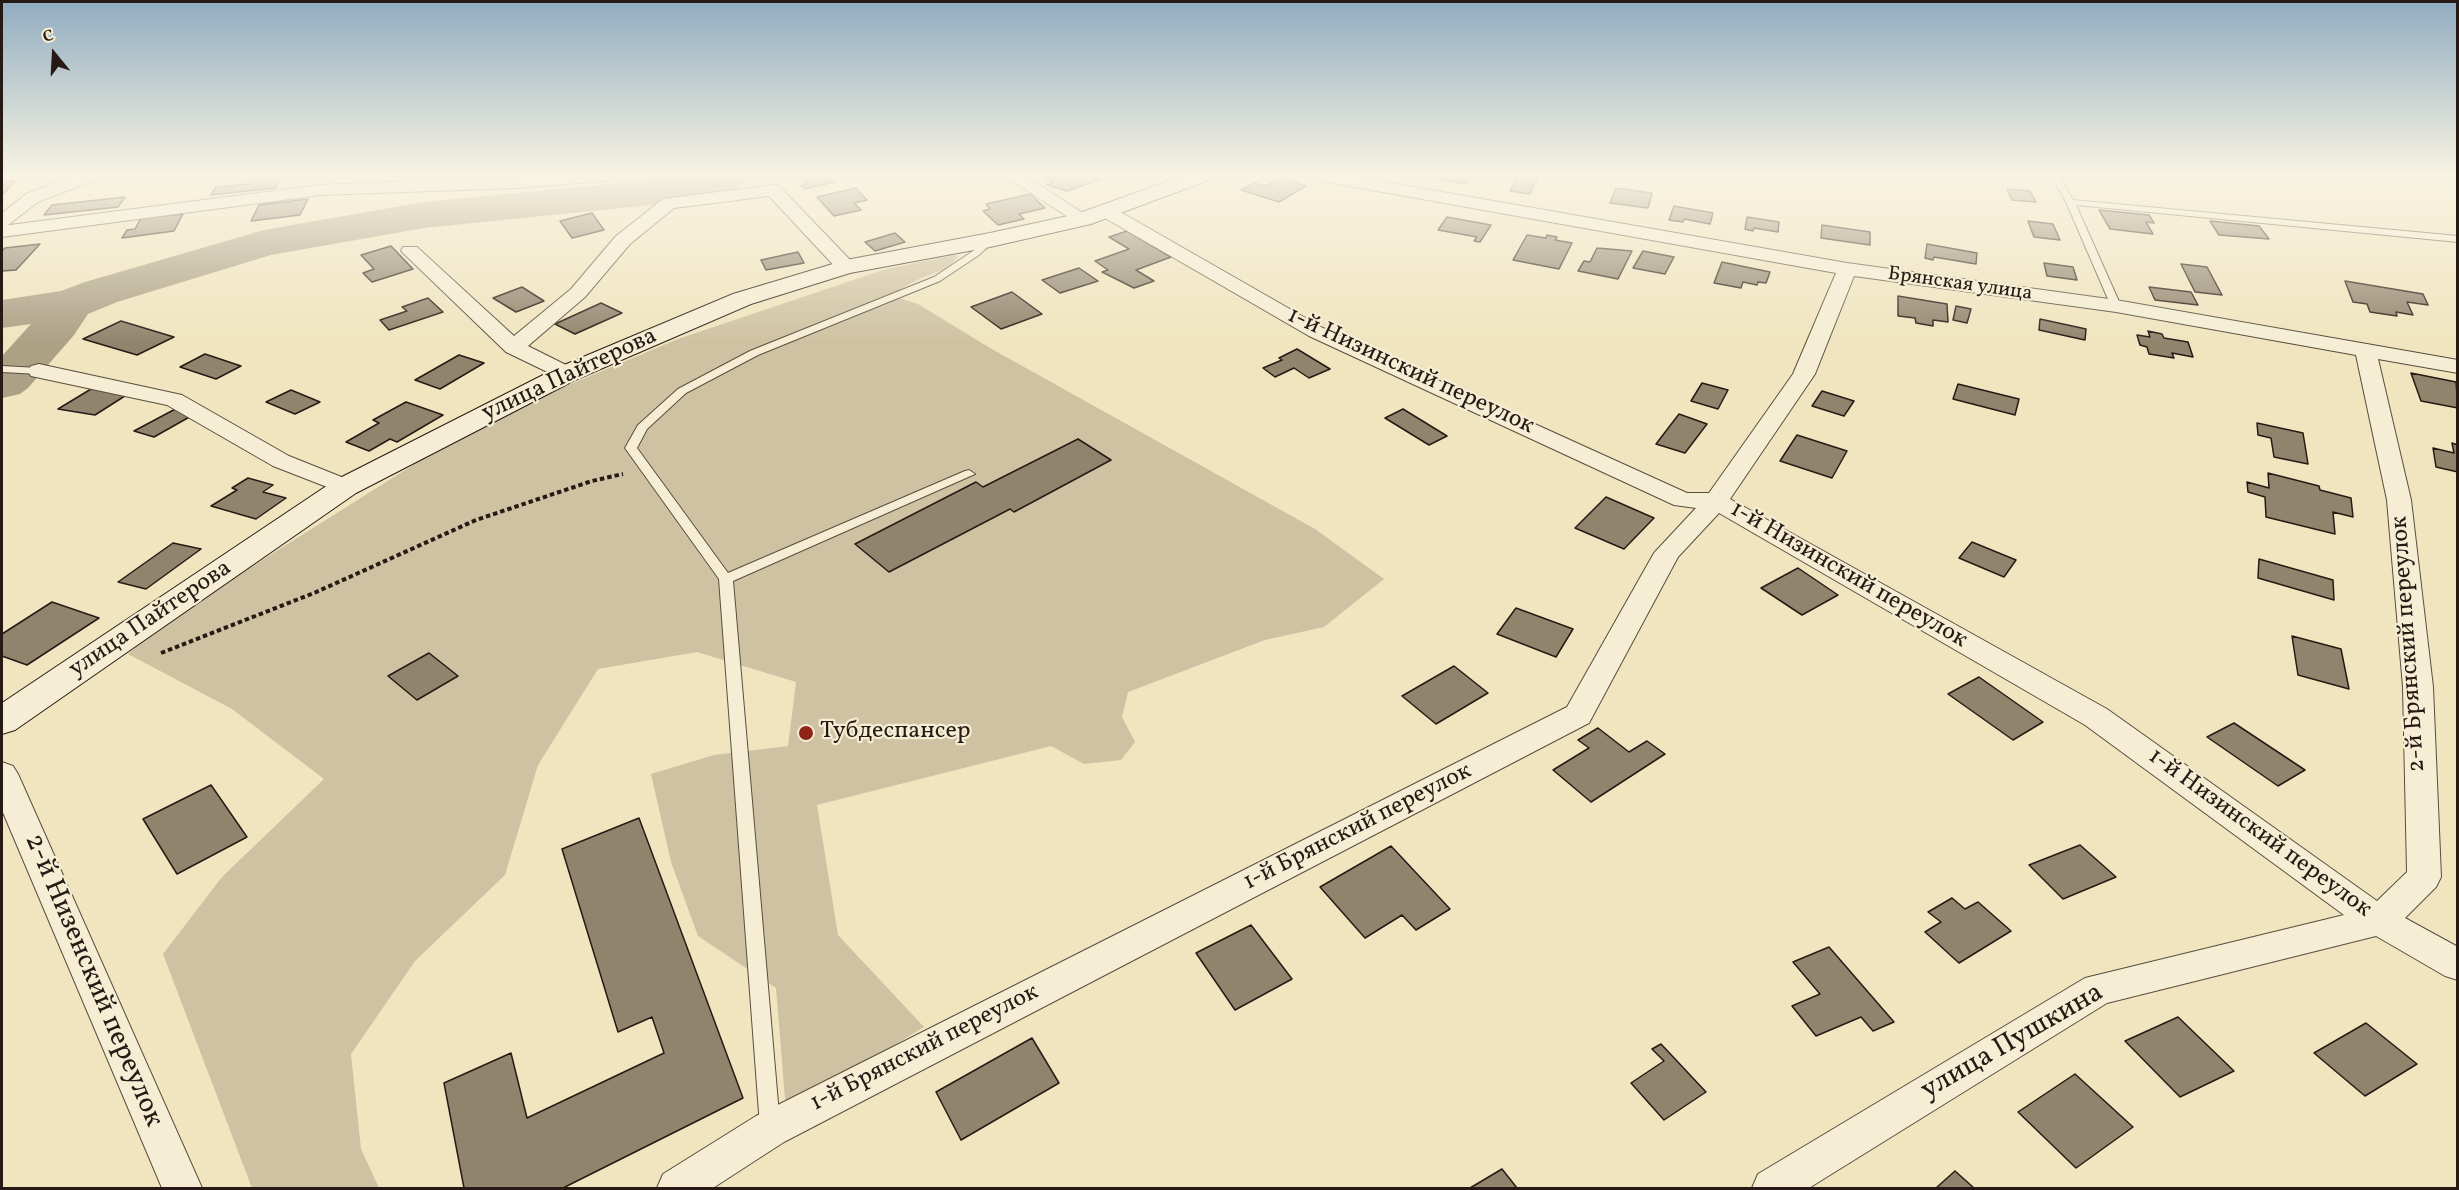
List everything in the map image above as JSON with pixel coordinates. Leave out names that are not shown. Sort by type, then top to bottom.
[{"type":"main road","name":"улица Пайтерова","points":[[2,722],[345,487],[566,374],[742,299],[846,267],[1024,232]]},
{"type":"street","points":[[514,346],[578,293],[623,240],[634,232]]},
{"type":"street","points":[[812,232],[846,267]]},
{"type":"street","name":"1-й Низинский переулок","points":[[1126,232],[1316,332],[1683,500],[1716,501],[2096,717],[2379,921],[2457,965]]},
{"type":"street","name":"Брянская улица","points":[[1635,232],[1847,269],[2116,306],[2366,352],[2457,366]]},
{"type":"street","points":[[410,251],[514,346],[566,374]]},
{"type":"street","name":"1-й Брянский переулок","points":[[677,1188],[770,1129],[1578,715],[1667,553],[1716,501],[1804,374],[1847,269]]},
{"type":"street","name":"2-й Брянский переулок","points":[[2366,352],[2399,500],[2418,687],[2424,877],[2379,921]]},
{"type":"street","points":[[39,371],[174,400],[281,461],[345,487]]},
{"type":"street","name":"2-й Низенский переулок","points":[[2,774],[182,1188]]},
{"type":"street","name":"улица Пушкина","points":[[1772,1188],[2098,989],[2379,921]]},
{"type":"lane","points":[[2083,232],[2116,306]]},
{"type":"lane","points":[[2379,232],[2457,239]]},
{"type":"lane","points":[[770,1129],[726,579],[644,469],[631,448],[642,427],[682,390],[754,353],[937,279],[976,253],[990,240]]},
{"type":"lane","points":[[3,369],[39,371]]},
{"type":"lane","points":[[726,579],[969,474]]},
{"type":"path","points":[[159,654],[314,593],[476,520],[592,481],[644,469]]},
{"type":"shaded area","name":"Тубдеспансер","points":[[954,255],[959,256],[947,268],[917,280],[890,295],[918,304],[990,348],[1315,529],[1384,579],[1324,627],[1265,640],[1128,692],[1122,717],[1135,742],[1121,760],[1084,764],[1051,746],[817,805],[838,935],[924,1027],[786,1111],[776,988],[698,936],[671,862],[651,774],[714,755],[788,746],[796,682],[697,652],[598,669],[538,765],[505,875],[415,961],[351,1054],[361,1149],[379,1188],[252,1188],[163,954],[222,877],[324,779],[232,709],[128,654],[181,611],[456,438],[564,387],[678,339],[886,269]]},
{"type":"building","points":[[126,232],[170,232],[122,238]]},
{"type":"building","points":[[567,232],[598,232],[572,238]]},
{"type":"building","points":[[1128,232],[1171,257],[1136,270],[1154,281],[1134,288],[1102,272],[1108,270],[1095,261],[1129,249],[1109,237]]},
{"type":"building","points":[[1447,232],[1487,232],[1480,242],[1474,241],[1477,237]]},
{"type":"building","points":[[1821,232],[1867,232],[1870,232],[1870,245],[1821,238]]},
{"type":"building","points":[[2032,232],[2056,232],[2060,240],[2034,237]]},
{"type":"building","points":[[2132,232],[2152,232],[2153,234]]},
{"type":"building","points":[[2217,232],[2263,232],[2269,239],[2219,235]]},
{"type":"building","points":[[895,233],[905,242],[875,251],[865,242]]},
{"type":"building","points":[[1527,235],[1546,238],[1547,235],[1557,237],[1555,240],[1572,243],[1559,269],[1513,260]]},
{"type":"building","points":[[40,244],[16,270],[2,271],[2,251],[5,248]]},
{"type":"building","points":[[1927,244],[1977,253],[1976,264],[1934,257],[1933,260],[1925,258]]},
{"type":"building","points":[[391,246],[413,269],[372,282],[363,273],[374,269],[361,255]]},
{"type":"building","points":[[1597,248],[1632,251],[1618,279],[1578,271],[1584,261],[1590,262]]},
{"type":"building","points":[[1643,251],[1674,257],[1665,274],[1633,268]]},
{"type":"building","points":[[798,252],[804,263],[766,270],[761,260]]},
{"type":"building","points":[[1722,262],[1770,272],[1766,283],[1758,282],[1757,285],[1743,282],[1741,288],[1714,283]]},
{"type":"building","points":[[2044,263],[2073,267],[2077,280],[2047,276]]},
{"type":"building","points":[[2181,264],[2207,267],[2222,295],[2195,292]]},
{"type":"building","points":[[1079,268],[1098,281],[1060,293],[1042,280]]},
{"type":"building","points":[[2345,281],[2423,294],[2428,305],[2407,302],[2413,315],[2396,312],[2397,316],[2370,312],[2367,304],[2353,302]]},
{"type":"building","points":[[522,287],[544,301],[516,312],[493,298]]},
{"type":"building","points":[[2149,287],[2191,292],[2198,305],[2155,300]]},
{"type":"building","points":[[1012,292],[1042,314],[1001,329],[971,307]]},
{"type":"building","points":[[1898,296],[1947,304],[1948,322],[1933,320],[1933,326],[1916,323],[1915,318],[1898,316]]},
{"type":"building","points":[[428,298],[443,312],[389,330],[380,320],[407,311],[402,307]]},
{"type":"building","points":[[601,303],[622,313],[575,334],[555,324]]},
{"type":"building","points":[[1956,306],[1971,309],[1967,323],[1953,320]]},
{"type":"building","points":[[2040,319],[2086,329],[2085,340],[2039,330]]},
{"type":"building","points":[[121,321],[174,337],[137,355],[83,339]]},
{"type":"building","points":[[2148,331],[2162,334],[2164,338],[2188,342],[2193,357],[2172,353],[2174,358],[2149,354],[2147,347],[2140,345],[2137,335],[2150,337]]},
{"type":"building","points":[[1297,349],[1330,369],[1309,378],[1294,368],[1275,377],[1263,368],[1282,360],[1279,358]]},
{"type":"building","points":[[205,354],[241,366],[216,379],[180,367]]},
{"type":"building","points":[[459,355],[484,363],[440,389],[415,380]]},
{"type":"building","points":[[2411,373],[2456,382],[2458,408],[2421,401]]},
{"type":"building","points":[[1702,383],[1728,390],[1718,409],[1691,401]]},
{"type":"building","points":[[1958,384],[2019,399],[2015,415],[1953,399]]},
{"type":"building","points":[[96,386],[139,387],[95,415],[58,409]]},
{"type":"building","points":[[291,390],[320,402],[295,414],[266,402]]},
{"type":"building","points":[[1822,391],[1854,401],[1844,416],[1812,406]]},
{"type":"building","points":[[406,402],[443,415],[397,442],[390,439],[369,451],[346,442],[379,423],[373,420]]},
{"type":"building","points":[[181,406],[200,411],[154,437],[134,431]]},
{"type":"building","points":[[1403,409],[1447,436],[1429,445],[1385,418]]},
{"type":"building","points":[[1679,414],[1707,424],[1685,453],[1656,444]]},
{"type":"building","points":[[2257,423],[2303,433],[2308,464],[2274,457],[2271,438],[2258,435]]},
{"type":"building","points":[[1797,435],[1847,451],[1832,478],[1780,461]]},
{"type":"building","points":[[1078,439],[1111,460],[1014,512],[1010,509],[889,572],[855,544],[976,482],[983,487]]},
{"type":"building","points":[[2452,443],[2458,445],[2458,472],[2436,467],[2433,448],[2454,453]]},
{"type":"building","points":[[2268,473],[2319,486],[2320,490],[2351,498],[2353,517],[2333,512],[2335,534],[2266,517],[2265,497],[2248,492],[2247,482],[2269,488]]},
{"type":"building","points":[[248,478],[273,485],[263,492],[286,498],[256,519],[211,506],[237,490],[232,488]]},
{"type":"building","points":[[1606,497],[1654,518],[1624,549],[1575,528]]},
{"type":"building","points":[[1972,542],[2016,560],[2004,577],[1959,558]]},
{"type":"building","points":[[173,543],[201,549],[146,589],[118,582]]},
{"type":"building","points":[[2259,559],[2333,580],[2334,600],[2258,578]]},
{"type":"building","points":[[1798,568],[1838,595],[1802,615],[1761,588]]},
{"type":"building","points":[[52,602],[99,618],[27,665],[2,656],[2,634]]},
{"type":"building","points":[[1516,608],[1573,629],[1556,657],[1497,634]]},
{"type":"building","points":[[2292,636],[2341,649],[2349,689],[2298,675]]},
{"type":"building","points":[[429,653],[458,676],[417,700],[388,676]]},
{"type":"building","points":[[1454,666],[1488,693],[1436,724],[1402,696]]},
{"type":"building","points":[[1979,677],[2043,722],[2013,740],[1948,694]]},
{"type":"building","points":[[2234,723],[2305,770],[2278,786],[2207,737]]},
{"type":"building","points":[[1598,728],[1629,752],[1647,741],[1665,754],[1591,802],[1553,770],[1589,748],[1578,740]]},
{"type":"building","points":[[211,785],[247,837],[177,874],[143,819]]},
{"type":"building","points":[[639,818],[743,1098],[563,1188],[464,1188],[444,1083],[511,1053],[527,1118],[664,1053],[652,1017],[618,1032],[562,849]]},
{"type":"building","points":[[2080,845],[2116,877],[2063,899],[2029,865]]},
{"type":"building","points":[[1391,846],[1450,909],[1416,930],[1402,915],[1365,938],[1320,887]]},
{"type":"building","points":[[1952,898],[1965,909],[1978,902],[2011,931],[1959,963],[1925,932],[1941,922],[1928,912]]},
{"type":"building","points":[[1251,925],[1292,979],[1235,1010],[1196,953]]},
{"type":"building","points":[[1829,947],[1894,1022],[1873,1031],[1861,1017],[1816,1036],[1792,1006],[1820,994],[1793,962]]},
{"type":"building","points":[[2178,1017],[2234,1071],[2180,1097],[2125,1041]]},
{"type":"building","points":[[2366,1023],[2417,1064],[2365,1096],[2314,1053]]},
{"type":"building","points":[[1032,1038],[1059,1083],[961,1140],[936,1092]]},
{"type":"building","points":[[1661,1044],[1706,1092],[1664,1120],[1631,1083],[1664,1061],[1652,1049]]},
{"type":"building","points":[[2075,1074],[2133,1127],[2076,1168],[2018,1112]]},
{"type":"building","points":[[1502,1169],[1517,1188],[1470,1188]]},
{"type":"building","points":[[1955,1171],[1974,1188],[1936,1188]]},
{"type":"waterway","points":[[71,304],[101,292],[264,243],[330,232]]},
{"type":"waterway","points":[[2,314],[71,304]]},
{"type":"waterway","points":[[2,383],[57,325],[71,304]]},
{"type":"place","name":"Тубдеспансер","points":[[806,733]]}]
